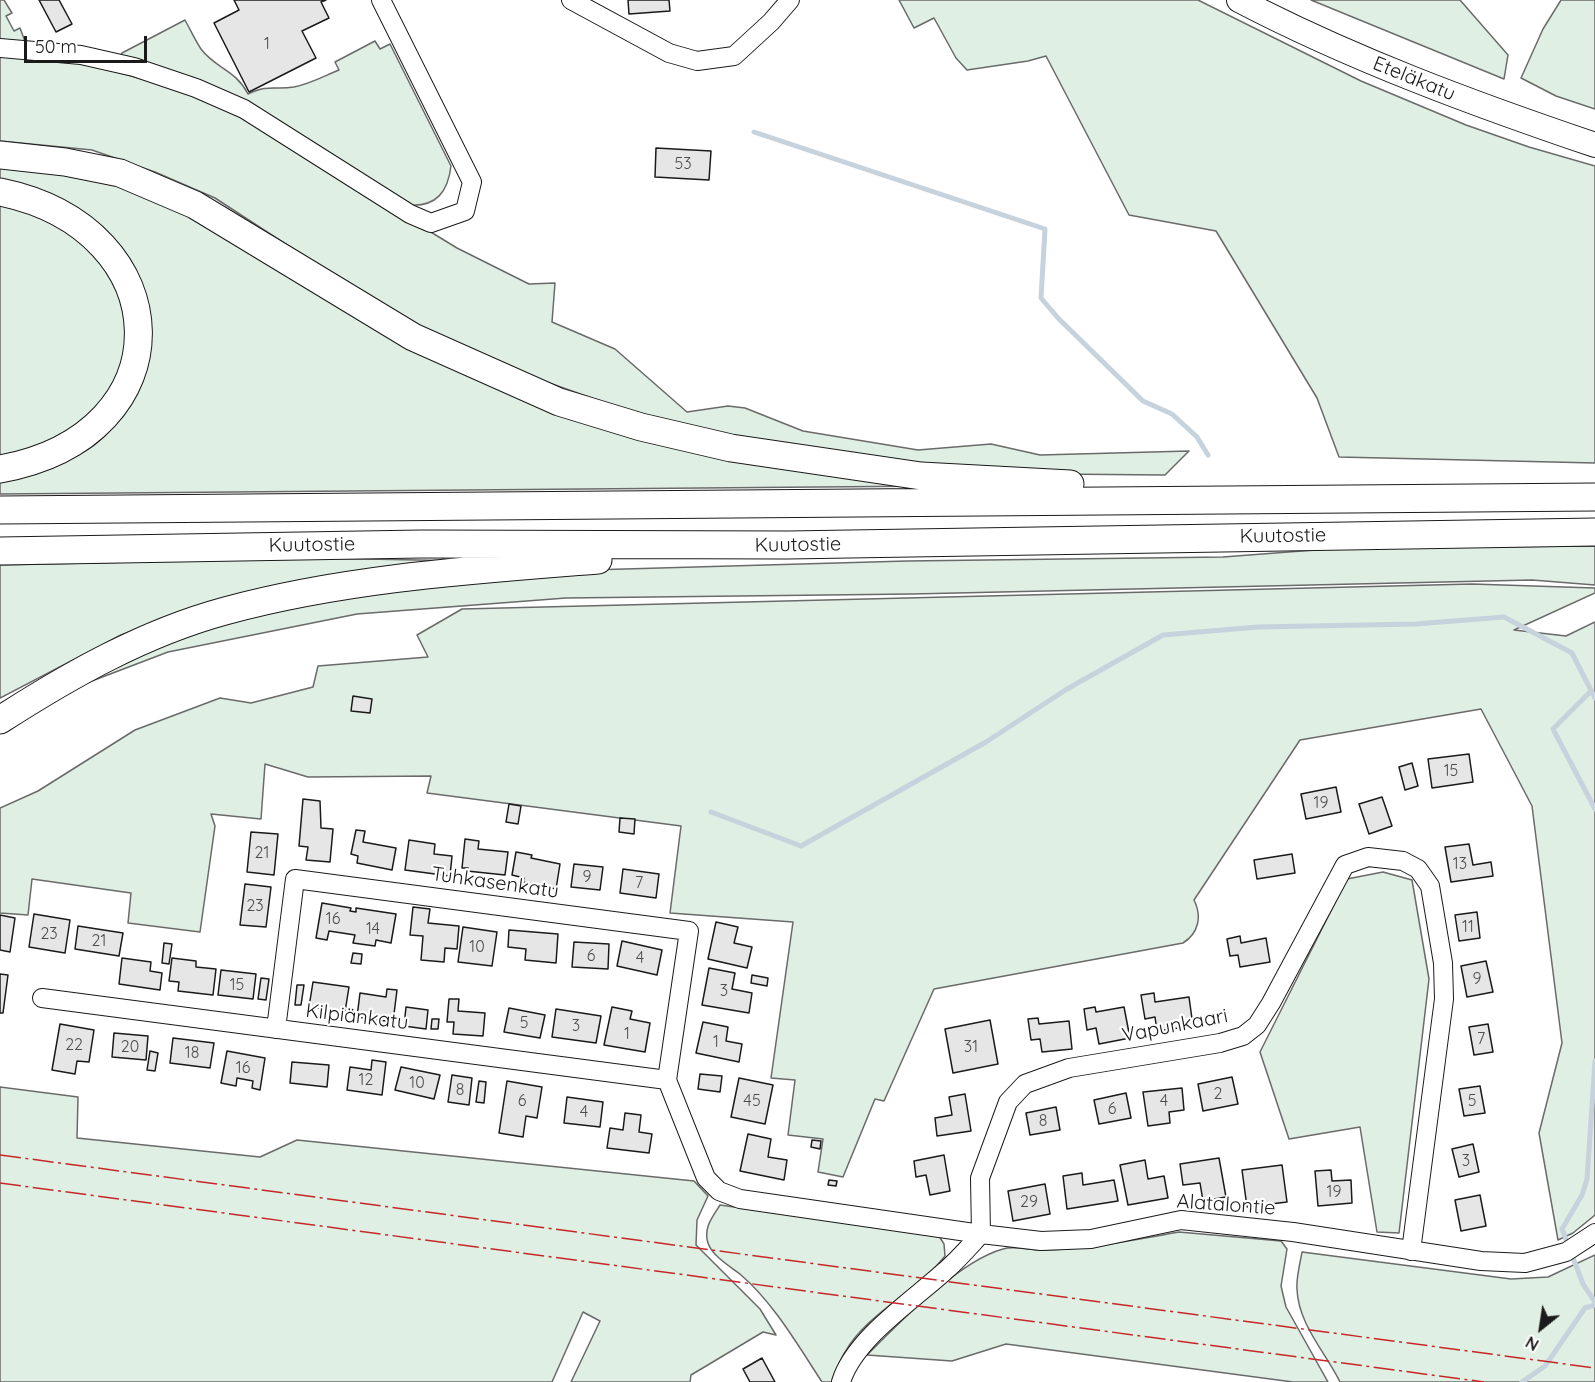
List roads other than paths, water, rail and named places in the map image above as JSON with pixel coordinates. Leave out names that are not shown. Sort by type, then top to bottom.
[{"type":"highway","points":[[0,154],[65,162],[131,177],[195,205],[413,337],[559,402],[641,428],[731,448],[921,476],[1338,497]]},
{"type":"highway","points":[[0,192],[50,208],[84,228],[103,246],[123,270],[136,305],[139,344],[128,382],[108,417],[71,446],[0,469]]},
{"type":"highway","name":"Kuutostie","points":[[0,510],[300,510],[1338,497],[1595,497]]},
{"type":"highway","name":"Kuutostie","points":[[0,551],[421,544],[788,545],[1595,532]]},
{"type":"highway","points":[[0,720],[53,686],[100,660],[223,612],[278,598],[381,580],[788,545]]},
{"type":"main road","name":"Eteläkatu","points":[[1239,0],[1391,70],[1498,112],[1595,145]]},
{"type":"street","points":[[0,48],[81,55],[134,67],[196,88],[244,109],[410,214],[431,223],[465,211],[472,182],[381,0]]},
{"type":"street","points":[[571,0],[669,53],[697,61],[734,56],[771,22],[790,0]]},
{"type":"street","name":"Vapunkaari","points":[[981,1234],[980,1178],[1008,1102],[1025,1084],[1069,1068],[1220,1043],[1243,1036],[1257,1025],[1271,1003],[1345,865],[1368,856],[1403,861],[1418,869],[1430,886],[1443,963],[1444,999],[1411,1251]]},
{"type":"street","name":"Tuhkasenkatu","points":[[276,1029],[295,879],[689,931],[667,1080]]},
{"type":"street","name":"Kilpiänkatu","points":[[42,998],[667,1080]]},
{"type":"street","points":[[667,1080],[706,1178],[719,1191],[740,1198],[981,1234]]},
{"type":"street","name":"Alatalontie","points":[[981,1234],[1041,1241],[1091,1239],[1181,1220],[1293,1232],[1481,1262],[1525,1263],[1566,1252],[1595,1233]]},
{"type":"street","points":[[841,1382],[845,1369],[864,1344],[904,1305],[946,1270],[981,1234]]},
{"type":"waterway","points":[[754,132],[1045,229],[1041,298],[1058,318],[1143,401],[1172,414],[1197,437],[1208,455]]},
{"type":"waterway","points":[[711,812],[801,846],[986,742],[1067,689],[1163,635],[1258,627],[1416,624],[1504,617],[1572,653],[1595,698]]},
{"type":"waterway","points":[[1591,691],[1553,729],[1595,809]]},
{"type":"waterway","points":[[1595,1061],[1587,1179],[1582,1195],[1562,1229],[1583,1284],[1595,1302]]},
{"type":"waterway","points":[[1522,1382],[1545,1366],[1585,1308],[1595,1305]]}]
